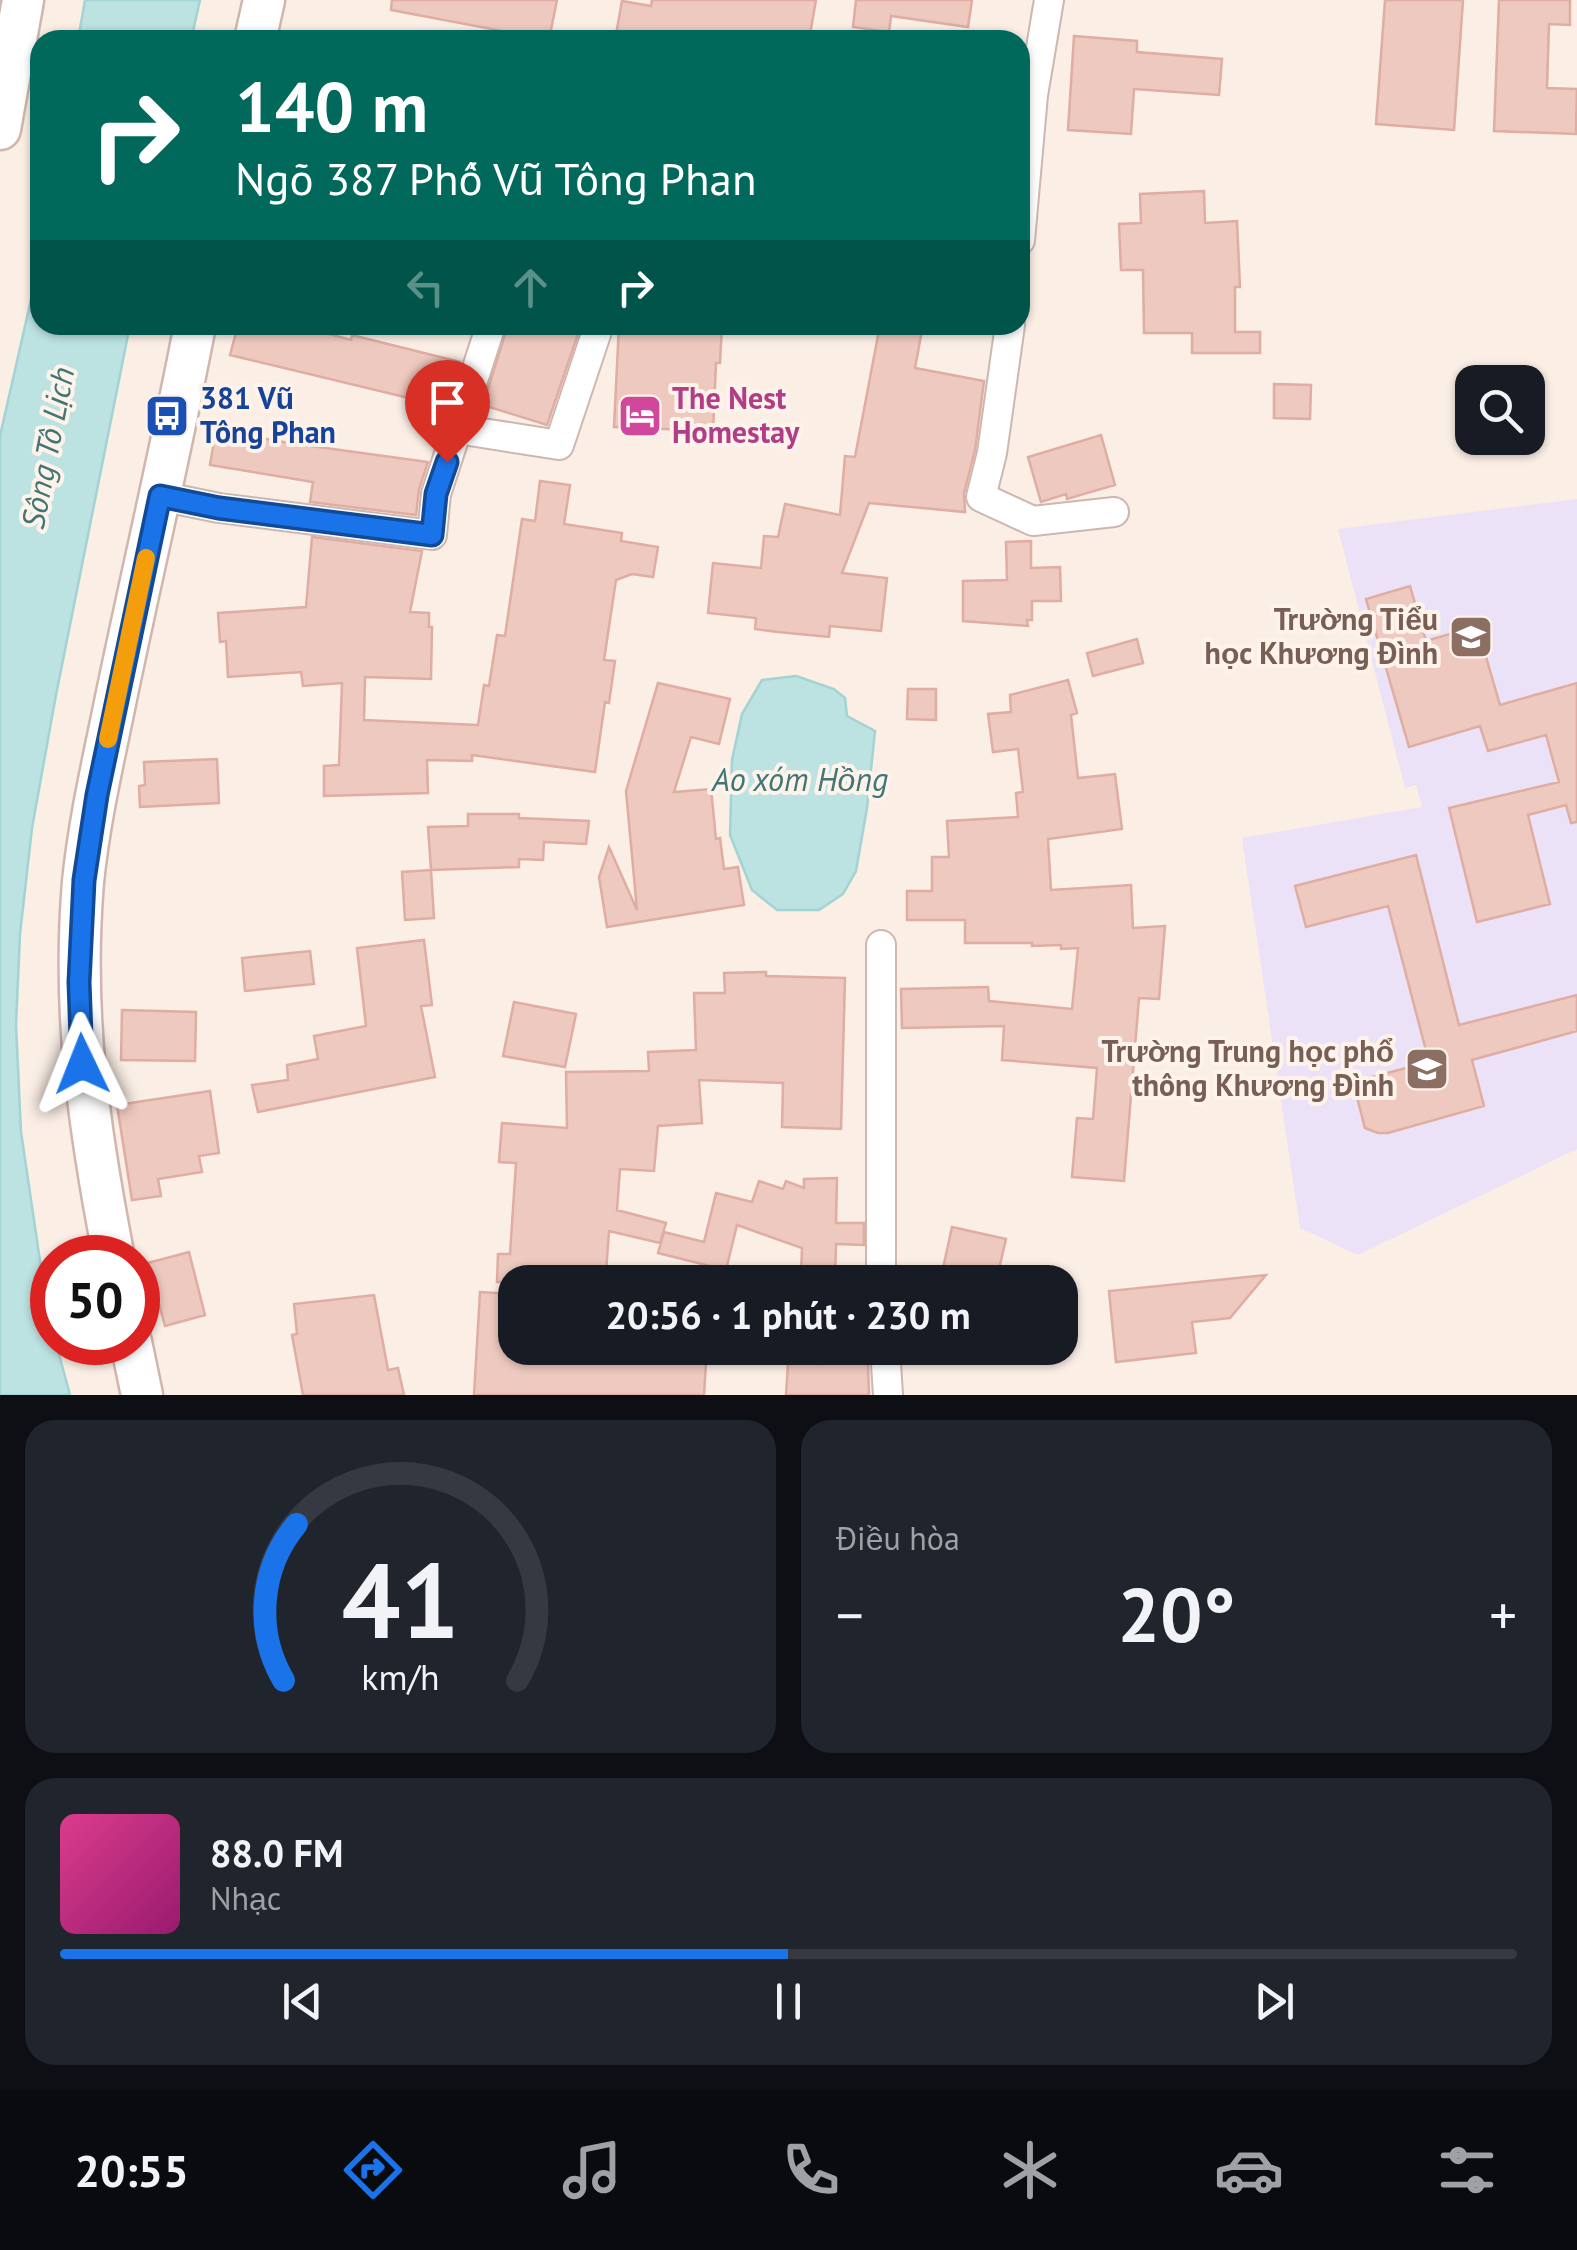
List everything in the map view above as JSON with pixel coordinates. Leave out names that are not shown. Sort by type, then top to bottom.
[{"type":"main road","points":[[0,128],[3,85],[23,0]]},
{"type":"main road","points":[[257,30],[264,0]]},
{"type":"main road","points":[[110,1235],[82,1064],[79,982],[84,880],[97,795],[194,335]]},
{"type":"main road","points":[[136,1365],[142,1395]]},
{"type":"street","points":[[1030,128],[1049,0]]},
{"type":"street","points":[[160,496],[219,508],[432,535],[436,494],[488,335]]},
{"type":"street","points":[[457,430],[558,445],[596,335]]},
{"type":"street","points":[[1009,335],[992,453],[981,497],[1033,522],[1114,512]]},
{"type":"street","points":[[881,945],[882,1265]]},
{"type":"street","points":[[886,1365],[888,1395]]},
{"type":"shaded area","points":[[1577,499],[1577,1149],[1358,1255],[1300,1228],[1242,838],[1422,807],[1416,785],[1405,788],[1338,529]]},
{"type":"water","points":[[85,0],[200,0],[193,30],[80,30]]},
{"type":"water","name":"Sông Tô Lịch","points":[[30,304],[30,335],[128,335],[32,828],[20,934],[16,1025],[21,1132],[36,1235],[30,1235],[30,1365],[62,1365],[70,1395],[0,1395],[0,436]]},
{"type":"water","name":"Ao xóm Hồng","points":[[796,676],[834,689],[845,698],[847,716],[875,731],[856,871],[843,894],[819,910],[777,910],[752,890],[730,835],[732,760],[742,714],[762,680]]},
{"type":"building","points":[[392,0],[557,0],[551,30],[496,30],[391,10]]},
{"type":"building","points":[[652,0],[816,0],[811,30],[617,30],[622,1],[651,6]]},
{"type":"building","points":[[856,0],[972,0],[968,27],[891,16],[889,30],[853,27]]},
{"type":"building","points":[[1385,0],[1463,0],[1454,130],[1376,124]]},
{"type":"building","points":[[1499,0],[1570,0],[1570,25],[1549,24],[1547,88],[1577,89],[1576,134],[1494,131]]},
{"type":"building","points":[[1074,36],[1137,41],[1137,52],[1222,59],[1219,95],[1134,89],[1131,134],[1068,130]]},
{"type":"building","points":[[1204,191],[1205,223],[1237,221],[1240,287],[1235,287],[1235,332],[1260,332],[1260,353],[1192,353],[1192,333],[1144,333],[1143,270],[1121,270],[1119,224],[1141,223],[1140,194]]},
{"type":"building","points":[[235,335],[333,335],[351,340],[352,335],[460,362],[446,407],[230,355]]},
{"type":"building","points":[[505,335],[578,335],[547,425],[483,405]]},
{"type":"building","points":[[619,335],[721,335],[713,431],[614,427]]},
{"type":"building","points":[[878,335],[921,335],[915,368],[984,381],[975,450],[964,493],[965,512],[869,503],[842,573],[887,578],[881,631],[830,626],[829,637],[778,632],[755,629],[756,618],[708,613],[713,563],[761,568],[764,536],[778,537],[785,504],[840,515],[845,456],[855,457]]},
{"type":"building","points":[[1274,384],[1311,385],[1310,419],[1274,418]]},
{"type":"building","points":[[216,430],[428,462],[416,515],[310,502],[313,482],[210,465]]},
{"type":"building","points":[[1101,435],[1115,485],[1041,502],[1028,457]]},
{"type":"building","points":[[540,481],[570,485],[564,524],[622,533],[621,541],[658,547],[653,577],[632,574],[616,580],[604,660],[615,661],[595,772],[472,755],[472,761],[427,760],[428,793],[324,796],[324,766],[339,765],[342,683],[303,686],[301,672],[228,677],[226,641],[220,642],[218,613],[306,607],[312,537],[422,551],[410,612],[429,613],[431,679],[365,677],[364,720],[478,725],[497,635],[505,636],[522,519],[535,521]]},
{"type":"building","points":[[1031,541],[1031,568],[1060,567],[1061,601],[1032,601],[1032,620],[1027,620],[1028,626],[963,621],[963,581],[1007,580],[1006,542]]},
{"type":"building","points":[[1410,586],[1426,641],[1477,626],[1500,705],[1577,683],[1577,822],[1571,823],[1566,805],[1528,815],[1550,904],[1477,922],[1449,808],[1559,782],[1546,735],[1488,751],[1480,726],[1409,747],[1366,599]]},
{"type":"building","points":[[1137,639],[1143,663],[1093,676],[1087,653]]},
{"type":"building","points":[[1068,680],[1077,713],[1071,715],[1078,778],[1115,774],[1122,829],[1048,839],[1051,890],[1131,885],[1133,928],[1165,926],[1159,999],[1139,998],[1124,1181],[1072,1177],[1077,1118],[1093,1119],[1097,1068],[1002,1060],[1004,1026],[902,1028],[901,989],[988,987],[989,1001],[1072,1009],[1078,948],[965,943],[965,920],[907,920],[907,891],[932,891],[932,857],[949,857],[947,821],[1018,817],[1016,793],[1023,792],[1018,749],[993,752],[988,714],[1011,712],[1010,695]]},
{"type":"building","points":[[658,683],[730,699],[719,744],[691,737],[674,792],[711,789],[716,839],[720,838],[724,869],[738,867],[744,905],[607,927],[599,877],[609,847],[637,910],[626,791]]},
{"type":"building","points":[[908,689],[936,689],[936,720],[907,719]]},
{"type":"building","points":[[217,759],[219,803],[140,807],[139,786],[145,785],[144,762]]},
{"type":"building","points":[[468,814],[589,821],[586,844],[544,842],[543,860],[519,859],[519,867],[431,870],[428,827],[468,826]]},
{"type":"building","points":[[1416,855],[1459,1025],[1577,995],[1577,1031],[1472,1060],[1484,1106],[1378,1133],[1365,1128],[1353,1082],[1429,1062],[1388,906],[1306,927],[1295,886]]},
{"type":"building","points":[[431,870],[434,918],[405,920],[402,872]]},
{"type":"building","points":[[424,940],[432,1005],[421,1006],[435,1077],[258,1112],[252,1085],[288,1080],[287,1065],[318,1059],[314,1036],[366,1026],[357,948]]},
{"type":"building","points":[[310,951],[314,984],[245,991],[242,958]]},
{"type":"building","points":[[724,973],[845,978],[841,1129],[782,1127],[783,1083],[699,1080],[702,1123],[658,1126],[654,1171],[620,1169],[617,1210],[666,1223],[660,1243],[609,1231],[607,1265],[498,1265],[497,1282],[498,1254],[510,1254],[516,1163],[499,1162],[502,1123],[567,1128],[566,1072],[649,1071],[648,1052],[696,1050],[694,993],[725,993]]},
{"type":"building","points":[[514,1002],[576,1014],[565,1067],[503,1056]]},
{"type":"building","points":[[122,1010],[196,1012],[195,1061],[121,1060]]},
{"type":"building","points":[[210,1091],[219,1153],[199,1156],[202,1172],[158,1179],[161,1196],[132,1200],[117,1105]]},
{"type":"building","points":[[837,1178],[836,1223],[864,1223],[864,1245],[836,1244],[835,1265],[801,1265],[802,1248],[737,1225],[727,1265],[706,1265],[658,1253],[664,1232],[704,1242],[716,1193],[752,1202],[759,1181],[783,1189],[786,1181],[804,1188],[804,1179]]},
{"type":"building","points":[[952,1227],[1006,1239],[1000,1265],[944,1265]]},
{"type":"building","points":[[189,1252],[205,1315],[165,1326],[160,1307],[160,1260]]},
{"type":"building","points":[[1266,1275],[1230,1318],[1192,1322],[1196,1353],[1116,1362],[1109,1291]]},
{"type":"building","points":[[480,1292],[498,1293],[498,1365],[706,1365],[704,1395],[474,1395]]},
{"type":"building","points":[[374,1295],[388,1370],[398,1368],[404,1395],[303,1395],[292,1335],[297,1334],[294,1304]]},
{"type":"building","points":[[788,1365],[868,1365],[869,1395],[786,1395]]},
{"type":"slow traffic","points":[[108,739],[146,558]]},
{"type":"place","name":"381 Vũ Tông Phan","points":[[167,416]]},
{"type":"place","name":"The Nest Homestay","points":[[640,416]]},
{"type":"place","name":"Trường Tiểu học Khương Đình","points":[[1471,637]]},
{"type":"place","name":"Trường Trung học phổ thông Khương Đình","points":[[1427,1069]]},
{"type":"route","points":[[82,1064],[79,982],[84,880],[97,795],[160,496],[219,508],[432,535],[436,494],[447,462]]}]
